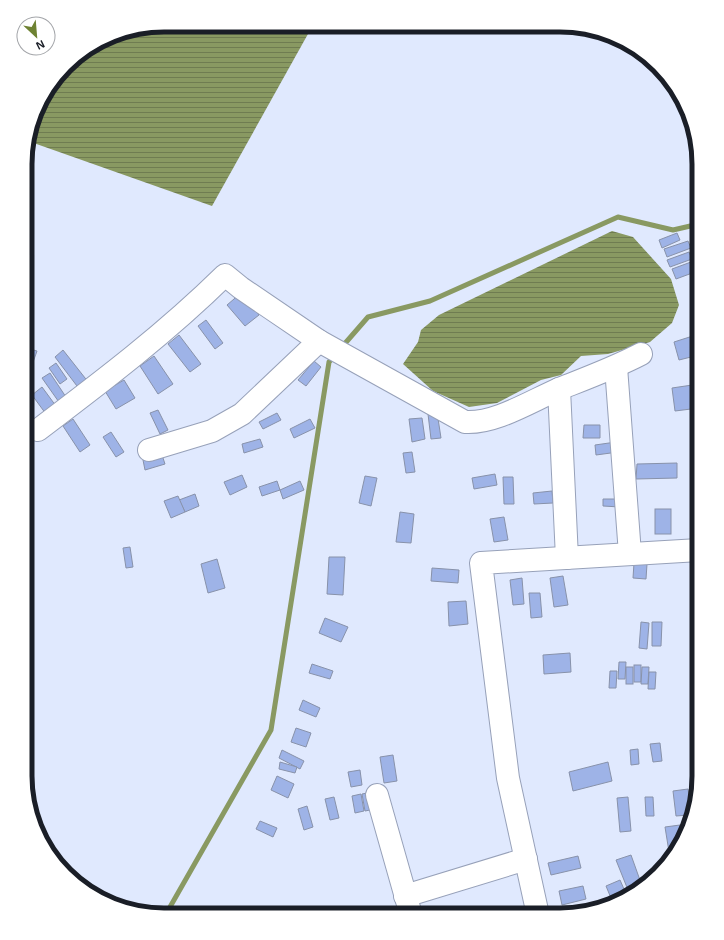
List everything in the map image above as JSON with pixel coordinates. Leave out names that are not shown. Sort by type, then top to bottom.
[{"type":"street","points":[[38,430],[151,342],[225,275],[241,288],[319,342],[465,422],[476,423],[493,418],[559,389],[616,367],[641,354]]},
{"type":"street","points":[[149,450],[212,431],[230,422],[242,414],[319,342]]},
{"type":"street","points":[[616,367],[630,554]]},
{"type":"street","points":[[559,389],[567,558]]},
{"type":"street","points":[[536,908],[508,778],[481,563],[692,550]]},
{"type":"street","points":[[377,795],[408,906],[526,859]]},
{"type":"shaded area","points":[[164,32],[309,32],[212,206],[34,143],[36,130],[42,113],[54,91],[77,65],[91,54],[113,42],[130,36]]},
{"type":"shaded area","points":[[612,231],[633,237],[671,279],[679,305],[672,323],[650,342],[608,354],[581,356],[561,375],[541,380],[497,403],[469,407],[433,391],[403,364],[418,342],[421,330],[439,315]]},
{"type":"building","points":[[677,233],[680,240],[662,248],[659,240]]},
{"type":"building","points":[[688,241],[691,248],[667,257],[664,249]]},
{"type":"building","points":[[689,252],[692,259],[670,267],[667,260]]},
{"type":"building","points":[[691,262],[692,264],[692,273],[676,279],[672,269]]},
{"type":"building","points":[[241,293],[259,315],[245,326],[227,305]]},
{"type":"building","points":[[206,320],[223,343],[215,349],[198,326]]},
{"type":"building","points":[[179,335],[201,364],[190,372],[168,344]]},
{"type":"building","points":[[692,336],[692,357],[679,360],[674,342]]},
{"type":"building","points":[[32,350],[37,351],[32,365]]},
{"type":"building","points":[[63,350],[89,383],[80,390],[55,357]]},
{"type":"building","points":[[154,356],[173,384],[158,394],[140,366]]},
{"type":"building","points":[[314,361],[321,367],[306,386],[298,380]]},
{"type":"building","points":[[56,363],[67,379],[60,384],[49,368]]},
{"type":"building","points":[[50,373],[68,400],[61,405],[42,378]]},
{"type":"building","points":[[124,380],[135,398],[116,409],[105,391]]},
{"type":"building","points":[[692,385],[692,409],[675,411],[672,388]]},
{"type":"building","points":[[42,387],[56,406],[46,414],[32,395]]},
{"type":"building","points":[[158,410],[168,430],[160,434],[150,413]]},
{"type":"building","points":[[437,412],[441,438],[431,439],[428,414]]},
{"type":"building","points":[[277,413],[281,420],[263,429],[259,422]]},
{"type":"building","points":[[422,418],[425,439],[412,442],[409,419]]},
{"type":"building","points":[[73,419],[90,445],[80,452],[63,426]]},
{"type":"building","points":[[310,419],[315,428],[294,438],[290,429]]},
{"type":"building","points":[[584,425],[600,425],[600,438],[583,438]]},
{"type":"building","points":[[111,432],[124,452],[116,457],[103,437]]},
{"type":"building","points":[[260,439],[263,447],[244,453],[242,444]]},
{"type":"building","points":[[616,442],[618,452],[596,455],[595,445]]},
{"type":"building","points":[[412,452],[415,472],[406,473],[403,453]]},
{"type":"building","points":[[162,455],[165,464],[145,470],[143,460]]},
{"type":"building","points":[[677,463],[677,478],[636,479],[637,464]]},
{"type":"building","points":[[495,474],[497,485],[474,489],[472,478]]},
{"type":"building","points":[[242,475],[247,487],[230,495],[224,482]]},
{"type":"building","points":[[365,476],[377,478],[371,506],[359,503]]},
{"type":"building","points":[[503,477],[513,477],[514,504],[504,504]]},
{"type":"building","points":[[277,481],[280,490],[262,496],[259,487]]},
{"type":"building","points":[[300,481],[304,490],[283,499],[280,490]]},
{"type":"building","points":[[552,491],[553,503],[534,504],[533,493]]},
{"type":"building","points":[[195,494],[199,506],[185,512],[179,500]]},
{"type":"building","points":[[178,496],[185,512],[171,518],[164,501]]},
{"type":"building","points":[[603,499],[621,499],[620,507],[603,506]]},
{"type":"building","points":[[655,509],[671,509],[671,534],[655,534]]},
{"type":"building","points":[[400,512],[414,514],[411,543],[396,542]]},
{"type":"building","points":[[504,517],[508,540],[494,542],[490,519]]},
{"type":"building","points":[[130,547],[133,567],[126,568],[123,548]]},
{"type":"building","points":[[329,557],[345,557],[343,595],[327,594]]},
{"type":"building","points":[[217,559],[225,588],[208,593],[201,564]]},
{"type":"building","points":[[634,563],[647,564],[646,579],[633,578]]},
{"type":"building","points":[[432,568],[459,570],[458,583],[431,581]]},
{"type":"building","points":[[563,576],[568,605],[554,607],[550,578]]},
{"type":"building","points":[[522,578],[524,604],[513,605],[510,580]]},
{"type":"building","points":[[529,593],[540,593],[542,617],[531,618]]},
{"type":"building","points":[[466,601],[468,624],[449,626],[448,602]]},
{"type":"building","points":[[325,618],[348,627],[341,642],[319,633]]},
{"type":"building","points":[[641,622],[649,623],[647,649],[639,648]]},
{"type":"building","points":[[652,622],[662,622],[661,646],[652,646]]},
{"type":"building","points":[[570,653],[571,672],[544,674],[543,655]]},
{"type":"building","points":[[619,662],[626,662],[625,679],[618,679]]},
{"type":"building","points":[[312,664],[333,671],[330,679],[309,673]]},
{"type":"building","points":[[634,665],[641,665],[641,682],[634,682]]},
{"type":"building","points":[[626,667],[633,667],[633,684],[626,684]]},
{"type":"building","points":[[642,667],[649,667],[648,684],[641,684]]},
{"type":"building","points":[[610,671],[617,671],[616,688],[609,688]]},
{"type":"building","points":[[649,672],[656,672],[655,689],[648,689]]},
{"type":"building","points":[[303,700],[320,708],[316,717],[299,710]]},
{"type":"building","points":[[296,728],[311,733],[306,747],[291,742]]},
{"type":"building","points":[[660,743],[662,761],[653,762],[650,744]]},
{"type":"building","points":[[638,749],[639,764],[631,765],[630,750]]},
{"type":"building","points":[[282,750],[304,761],[300,769],[279,758]]},
{"type":"building","points":[[393,755],[397,781],[384,783],[380,757]]},
{"type":"building","points":[[280,762],[297,767],[295,773],[279,769]]},
{"type":"building","points":[[608,762],[612,781],[573,791],[569,772]]},
{"type":"building","points":[[360,770],[362,785],[351,787],[348,772]]},
{"type":"building","points":[[277,776],[294,784],[288,798],[271,790]]},
{"type":"building","points":[[688,789],[690,799],[686,815],[676,816],[673,791]]},
{"type":"building","points":[[372,792],[375,809],[365,811],[362,794]]},
{"type":"building","points":[[361,794],[364,811],[355,813],[352,796]]},
{"type":"building","points":[[334,797],[339,818],[330,820],[325,799]]},
{"type":"building","points":[[628,797],[631,831],[620,832],[617,798]]},
{"type":"building","points":[[645,797],[653,797],[654,816],[646,816]]},
{"type":"building","points":[[307,806],[313,827],[304,830],[298,809]]},
{"type":"building","points":[[260,821],[277,828],[273,837],[256,829]]},
{"type":"building","points":[[680,825],[678,834],[669,851],[665,827]]},
{"type":"building","points":[[631,855],[640,880],[628,889],[616,860]]},
{"type":"building","points":[[578,856],[581,868],[551,875],[548,863]]},
{"type":"building","points":[[620,880],[625,890],[611,897],[606,886]]},
{"type":"building","points":[[583,886],[586,899],[562,905],[559,891]]},
{"type":"waterway","points":[[341,348],[368,317],[430,301],[618,217],[673,230],[692,226]]},
{"type":"waterway","points":[[169,908],[271,730],[329,362],[335,355]]}]
